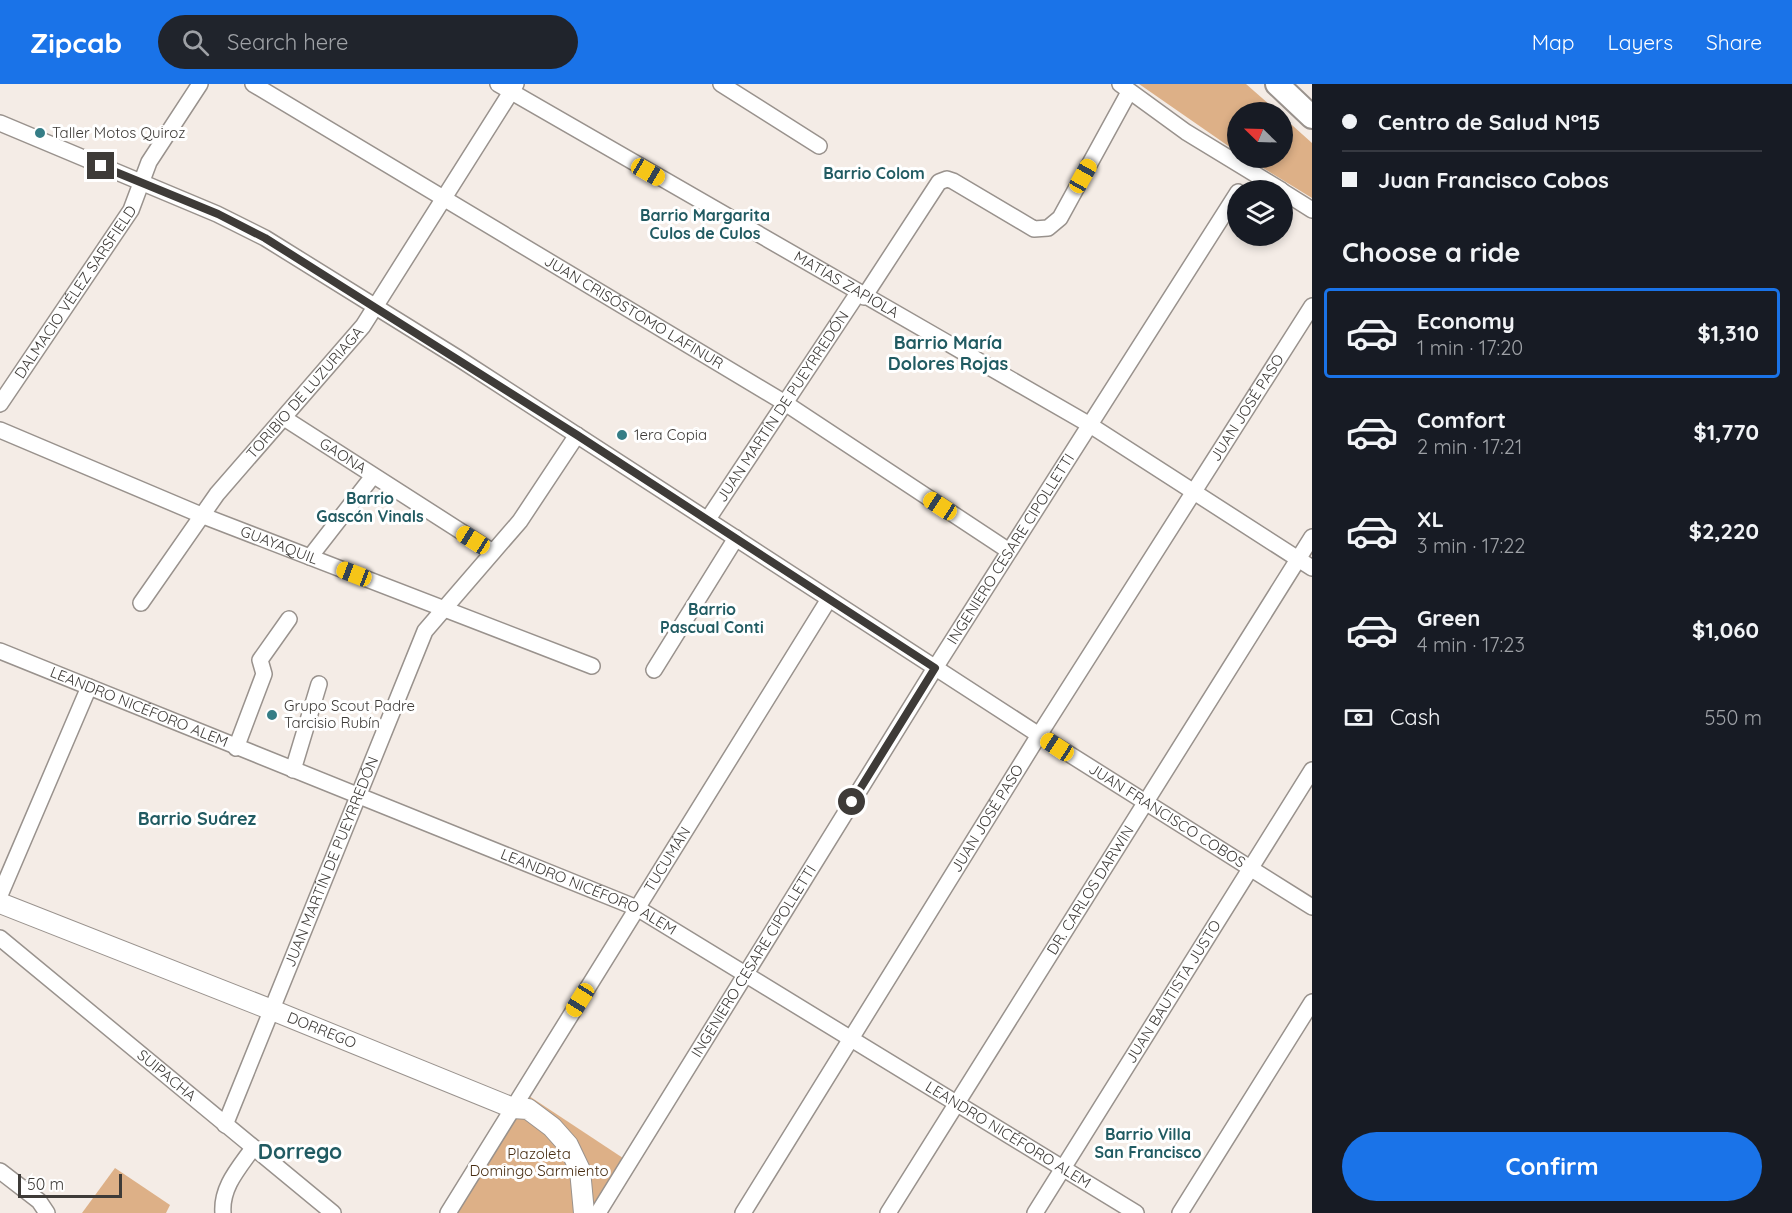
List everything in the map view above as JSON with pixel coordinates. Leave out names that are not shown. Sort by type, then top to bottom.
[{"type":"highway","points":[[1277,84],[1312,117]]},
{"type":"main road","name":"DORREGO","points":[[0,903],[513,1108],[528,1109],[552,1127],[568,1145],[580,1170],[584,1213]]},
{"type":"street","name":"DALMACIO VÉLEZ SARSFIELD","points":[[0,404],[131,210],[149,162],[200,84]]},
{"type":"street","name":"JUAN CRISÓSTOMO LAFINUR","points":[[253,84],[785,403],[1009,551]]},
{"type":"street","points":[[721,84],[819,146]]},
{"type":"street","name":"TORIBIO DE LUZURIAGA","points":[[141,603],[201,515],[350,343],[376,308],[444,199],[508,87]]},
{"type":"street","name":"MATÍAS ZAPIOLA","points":[[508,87],[861,295],[1090,425],[1192,493],[1312,568]]},
{"type":"street","points":[[1125,88],[1265,180]]},
{"type":"street","name":"JUAN MARTÍN DE PUEYRREDÓN","points":[[708,519],[785,403],[939,182],[947,179],[953,181],[1034,229],[1048,228],[1060,218],[1125,88]]},
{"type":"street","name":"JUAN FRANCISCO COBOS","points":[[0,123],[241,225],[577,435],[1144,803],[1312,907]]},
{"type":"street","name":"INGENIERO CESARE CIPOLLETTI","points":[[1245,180],[1251,171]]},
{"type":"street","points":[[1293,198],[1312,210]]},
{"type":"street","name":"INGENIERO CESARE CIPOLLETTI","points":[[598,1213],[935,668],[1227,208]]},
{"type":"street","name":"JUAN JOSÉ PASO","points":[[743,1213],[1039,735],[1312,306]]},
{"type":"street","name":"GAONA","points":[[284,418],[493,552]]},
{"type":"street","name":"GUAYAQUIL","points":[[0,430],[201,515],[592,666]]},
{"type":"street","name":"JUAN MARTÍN DE PUEYRREDÓN","points":[[225,1125],[421,641],[431,622],[520,521],[577,435]]},
{"type":"street","points":[[310,556],[373,476]]},
{"type":"street","name":"DR. CARLOS DARWIN","points":[[888,1213],[1312,537]]},
{"type":"street","points":[[654,670],[736,538]]},
{"type":"street","name":"TUCUMÁN","points":[[448,1213],[829,599]]},
{"type":"street","points":[[236,748],[264,674],[260,660],[289,619]]},
{"type":"street","name":"LEANDRO NICÉFORO ALEM","points":[[0,651],[638,908],[850,1040],[1136,1213]]},
{"type":"street","points":[[293,770],[319,684]]},
{"type":"street","points":[[0,895],[88,687]]},
{"type":"street","name":"JUAN BAUTISTA JUSTO","points":[[1035,1213],[1312,770]]},
{"type":"street","name":"SUIPACHA","points":[[0,938],[333,1213]]},
{"type":"street","points":[[1180,1213],[1312,1002]]},
{"type":"street","points":[[223,1213],[222,1203],[228,1184],[253,1148]]},
{"type":"street","points":[[0,1171],[39,1201],[47,1213]]},
{"type":"green space","points":[[1139,84],[1246,84],[1267,102],[1227,102],[1227,145]]},
{"type":"green space","points":[[1293,126],[1312,143],[1312,198],[1293,186],[1293,180],[1283,180],[1263,168],[1293,168]]},
{"type":"green space","name":"Plazoleta Domingo Sarmiento","points":[[523,1092],[629,1162],[598,1213],[448,1213]]},
{"type":"green space","points":[[115,1168],[170,1205],[166,1213],[82,1213]]},
{"type":"place","name":"Taller Motos Quiroz","points":[[40,133]]},
{"type":"place","name":"1era Copia","points":[[622,435]]},
{"type":"place","name":"Grupo Scout Padre Tarcisio Rubín","points":[[272,715]]},
{"type":"district","name":"Barrio Colom","points":[[874,173]]},
{"type":"district","name":"Barrio Margarita Culos de Culos","points":[[705,224]]},
{"type":"district","name":"Barrio María Dolores Rojas","points":[[948,353]]},
{"type":"district","name":"Barrio Gascón Vinals","points":[[370,507]]},
{"type":"district","name":"Barrio Pascual Conti","points":[[712,618]]},
{"type":"district","name":"Barrio Suárez","points":[[197,819]]},
{"type":"district","name":"Barrio Villa San Francisco","points":[[1148,1143]]},
{"type":"district","name":"Dorrego","points":[[300,1152]]},
{"type":"route","points":[[101,166],[218,214],[265,238],[458,358],[935,668],[852,802]]}]
